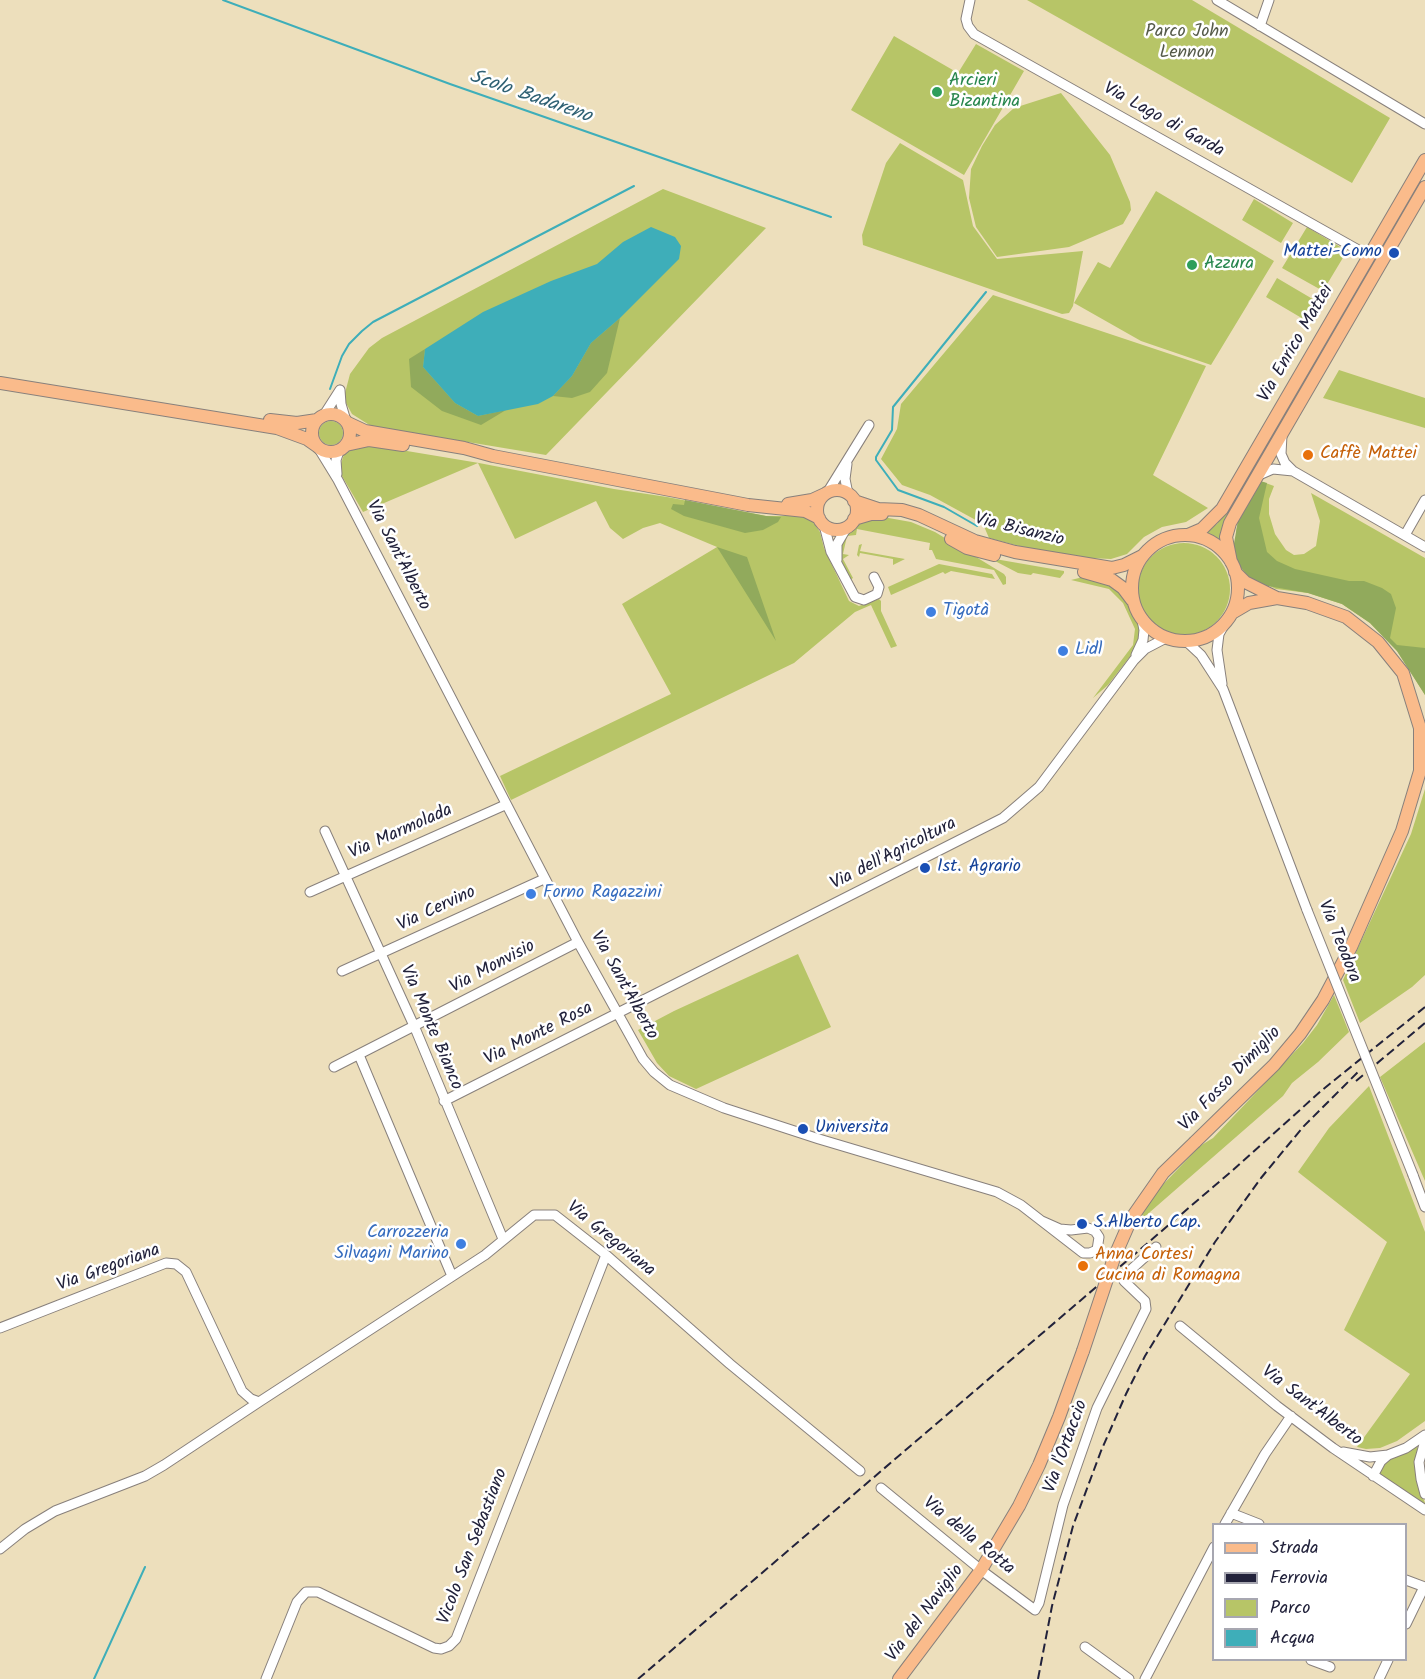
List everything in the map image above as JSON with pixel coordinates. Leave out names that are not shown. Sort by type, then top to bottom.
[{"type":"main road","name":"Via Enrico Mattei","points":[[1188,535],[1202,530],[1222,509],[1425,160]]},
{"type":"main road","name":"Via Enrico Mattei","points":[[1233,567],[1226,537],[1230,523],[1422,200],[1425,187]]},
{"type":"main road","points":[[0,382],[290,432],[329,453],[369,440],[493,456],[748,505],[805,511],[835,530],[851,523],[856,513],[851,497],[838,490],[812,500],[772,507]]},
{"type":"main road","points":[[230,420],[297,423],[336,415],[365,431],[464,448],[493,456]]},
{"type":"main road","points":[[318,448],[312,436],[314,425],[321,418]]},
{"type":"main road","points":[[343,448],[350,435],[347,422]]},
{"type":"main road","points":[[821,521],[818,505],[826,494]]},
{"type":"main road","name":"Via Bisanzio","points":[[851,497],[878,509],[902,510],[919,515],[987,546],[1051,559],[1112,568],[1143,556]]},
{"type":"main road","name":"Via Bisanzio","points":[[851,523],[871,514],[914,519],[977,551],[1104,577],[1123,588],[1133,601]]},
{"type":"main road","points":[[1188,535],[1206,539],[1220,549],[1233,567],[1237,593],[1228,618],[1207,636],[1186,641],[1166,638],[1142,620],[1133,601],[1131,588],[1133,576],[1143,556],[1158,542],[1173,536],[1188,535]]},
{"type":"main road","name":"Via Fosso Dimiglio","points":[[981,1569],[1019,1506],[1040,1465],[1059,1418],[1114,1258],[1131,1219],[1163,1173],[1274,1065],[1300,1034],[1323,1000],[1351,947],[1402,831],[1420,771],[1420,728],[1403,673],[1378,642],[1346,617],[1307,603],[1277,598],[1245,582],[1233,567]]},
{"type":"main road","name":"Via Fosso Dimiglio","points":[[1228,618],[1249,603],[1277,598]]},
{"type":"main road","name":"Via del Naviglio","points":[[899,1679],[981,1569]]},
{"type":"street","name":"Via Lago di Garda","points":[[970,0],[966,19],[974,34],[1369,256]]},
{"type":"street","points":[[1217,0],[1425,124]]},
{"type":"street","points":[[1260,26],[1269,0]]},
{"type":"street","points":[[321,418],[340,390],[341,404],[347,422]]},
{"type":"street","points":[[826,494],[869,425]]},
{"type":"street","points":[[1282,433],[1281,454],[1285,463],[1293,471],[1425,547]]},
{"type":"street","name":"Via Sant'Alberto","points":[[318,448],[338,480],[505,805],[617,1015],[643,1059],[654,1072],[670,1085],[724,1108],[998,1192],[1042,1221],[1083,1253],[1097,1250],[1099,1237],[1095,1231],[1088,1228],[1060,1229],[1042,1221]]},
{"type":"street","points":[[338,480],[335,468],[343,448]]},
{"type":"street","points":[[850,456],[845,473],[851,497]]},
{"type":"street","points":[[1257,476],[1273,469],[1293,471]]},
{"type":"street","points":[[1405,535],[1425,500]]},
{"type":"street","points":[[821,521],[831,552],[852,594],[864,600],[879,591],[874,577]]},
{"type":"street","points":[[837,562],[837,544],[851,523]]},
{"type":"street","name":"Via Teodora","points":[[1228,618],[1219,634],[1217,650],[1223,689],[1307,910],[1425,1207]]},
{"type":"street","name":"Via dell'Agricoltura","points":[[1134,660],[1143,640],[1142,620]]},
{"type":"street","name":"Via dell'Agricoltura","points":[[617,1015],[1003,818],[1020,806],[1039,787],[1134,660],[1145,649],[1166,638]]},
{"type":"street","name":"Via Teodora","points":[[1186,641],[1201,655],[1223,689]]},
{"type":"street","name":"Via Marmolada","points":[[310,892],[505,805]]},
{"type":"street","name":"Via Monte Bianco","points":[[325,831],[415,1028],[503,1239]]},
{"type":"street","name":"Via Cervino","points":[[342,971],[544,879]]},
{"type":"street","name":"Via Monvisio","points":[[334,1067],[415,1028],[578,942]]},
{"type":"street","name":"Via Monte Rosa","points":[[444,1101],[617,1015]]},
{"type":"street","points":[[359,1056],[452,1276]]},
{"type":"street","name":"Via Gregoriana","points":[[0,1549],[25,1528],[56,1510],[144,1476],[164,1465],[484,1255],[534,1215],[555,1215],[606,1255],[730,1364],[860,1472]]},
{"type":"street","points":[[1066,1240],[1071,1230]]},
{"type":"street","name":"Via l'Ortaccio","points":[[1035,1610],[1039,1603],[1063,1505],[1097,1408],[1146,1309],[1145,1301],[1124,1281],[1125,1275],[1156,1247]]},
{"type":"street","name":"Vicolo San Sebastiano","points":[[266,1679],[297,1602],[306,1592],[318,1592],[434,1648],[441,1649],[449,1646],[456,1639],[606,1255]]},
{"type":"street","name":"Via Gregoriana","points":[[0,1328],[166,1263],[176,1264],[186,1272],[242,1391],[250,1399],[259,1402]]},
{"type":"street","name":"Via Sant'Alberto","points":[[1180,1326],[1333,1448],[1425,1510]]},
{"type":"street","points":[[1226,1523],[1275,1437],[1291,1416]]},
{"type":"street","points":[[1333,1448],[1359,1456],[1388,1455],[1406,1448],[1425,1435]]},
{"type":"street","points":[[1425,1441],[1419,1462],[1425,1494]]},
{"type":"street","points":[[1373,1476],[1381,1461],[1388,1455]]},
{"type":"street","name":"Via della Rotta","points":[[881,1488],[1035,1610]]},
{"type":"street","points":[[1231,1514],[1256,1523]]},
{"type":"street","points":[[1145,1679],[1212,1551]]},
{"type":"street","points":[[1407,1580],[1424,1587],[1407,1622]]},
{"type":"street","points":[[1085,1647],[1129,1679]]},
{"type":"street","points":[[1316,1661],[1330,1667]]},
{"type":"street","points":[[1379,1679],[1387,1661]]},
{"type":"green space","name":"Parco John Lennon","points":[[1027,0],[1192,0],[1390,118],[1352,183]]},
{"type":"green space","name":"Arcieri Bizantina","points":[[894,36],[958,73],[976,44],[1024,71],[964,175],[851,110]]},
{"type":"green space","points":[[1061,93],[1110,155],[1130,202],[1131,210],[1123,224],[1069,247],[997,257],[976,227],[969,198],[971,169],[995,125],[1014,108]]},
{"type":"green space","points":[[900,143],[963,180],[973,226],[997,259],[1083,251],[1073,306],[1069,313],[1062,314],[863,245],[862,235],[886,163]]},
{"type":"green space","points":[[663,189],[766,228],[546,455],[371,426],[352,414],[346,403],[345,393],[350,374],[369,348],[382,338]]},
{"type":"green space","name":"Azzura","points":[[1156,191],[1274,261],[1211,365],[1141,341],[1074,303],[1098,262],[1110,268]]},
{"type":"green space","points":[[1254,199],[1293,223],[1281,243],[1242,220]]},
{"type":"green space","points":[[1400,210],[1406,213],[1221,532],[1220,544],[1203,533],[1217,524],[1224,514]]},
{"type":"green space","points":[[1307,227],[1347,251],[1323,291],[1282,268]]},
{"type":"green space","points":[[1277,278],[1316,301],[1305,320],[1266,297]]},
{"type":"green space","points":[[993,295],[1206,366],[1153,475],[1208,508],[1186,522],[1162,527],[1144,537],[1127,554],[1111,559],[1089,558],[1038,551],[989,538],[983,524],[930,495],[902,485],[881,459],[897,429],[901,404]]},
{"type":"green space","points":[[620,318],[607,373],[590,392],[572,398],[553,396],[572,376],[591,343]]},
{"type":"green space","points":[[425,349],[423,367],[455,403],[478,416],[506,410],[481,425],[442,411],[411,387],[409,359]]},
{"type":"green space","points":[[1339,370],[1425,398],[1425,428],[1323,398]]},
{"type":"green space","points":[[331,421],[340,424],[343,433],[340,442],[331,445],[322,442],[319,433],[322,424]]},
{"type":"green space","points":[[365,444],[479,463],[766,516],[806,516],[820,532],[824,548],[849,601],[859,606],[879,599],[881,611],[897,646],[891,648],[871,605],[855,612],[794,663],[511,800],[500,776],[671,694],[622,604],[717,547],[660,523],[643,528],[623,539],[610,528],[596,501],[515,539],[478,463],[363,512],[342,476],[341,464],[344,454],[352,447]]},
{"type":"green space","points":[[1260,481],[1274,486],[1269,499],[1269,514],[1275,534],[1286,550],[1294,555],[1304,554],[1316,546],[1320,521],[1311,493],[1425,558],[1425,695],[1397,651],[1370,623],[1342,604],[1308,593],[1276,589],[1248,576],[1237,563],[1238,521]]},
{"type":"green space","points":[[1260,481],[1267,483],[1259,518],[1267,552],[1277,561],[1295,569],[1349,581],[1364,581],[1391,594],[1396,608],[1390,638],[1397,645],[1425,648],[1425,695],[1397,651],[1370,623],[1342,604],[1308,593],[1262,585],[1248,576],[1237,563],[1233,549],[1238,521]]},
{"type":"green space","points":[[685,500],[781,517],[778,522],[763,530],[745,533],[684,516],[671,509],[673,504],[684,505]]},
{"type":"green space","points":[[883,517],[911,522],[935,532],[1004,574],[1006,584],[1003,585],[994,570],[936,559],[932,550],[929,550],[930,543],[857,529],[856,535],[847,536],[843,554],[849,555],[843,559],[853,578],[850,580],[841,559],[841,544],[846,534],[862,520]]},
{"type":"green space","points":[[1184,543],[1202,547],[1216,557],[1226,571],[1230,589],[1226,607],[1216,621],[1202,631],[1184,635],[1166,631],[1152,621],[1142,607],[1138,589],[1142,571],[1152,557],[1166,547]]},
{"type":"green space","points":[[862,544],[860,551],[905,559],[893,565],[893,559],[860,553],[859,557],[857,555],[859,545]]},
{"type":"green space","points":[[717,547],[747,557],[776,641]]},
{"type":"green space","points":[[995,559],[1064,571],[1064,573],[1060,578],[1018,573]]},
{"type":"green space","points":[[939,564],[992,574],[995,579],[951,571],[945,574],[943,572],[891,595],[888,587]]},
{"type":"green space","points":[[1087,576],[1117,589],[1127,601],[1140,626],[1135,650],[1108,685],[1093,698],[1133,645],[1135,629],[1123,603],[1109,589],[1071,580]]},
{"type":"green space","points":[[1425,789],[1425,975],[1412,987],[1360,1023],[1343,980],[1411,834]]},
{"type":"green space","points":[[798,954],[831,1027],[696,1089],[669,1076],[657,1063],[638,1030]]},
{"type":"green space","points":[[1334,995],[1349,1032],[1292,1083],[1283,1096],[1142,1219],[1140,1215],[1153,1195],[1200,1146],[1213,1138],[1303,1043],[1317,1025]]},
{"type":"green space","points":[[1425,1042],[1425,1181],[1380,1077]]},
{"type":"green space","points":[[1369,1086],[1425,1232],[1425,1421],[1397,1441],[1380,1448],[1366,1449],[1357,1447],[1410,1374],[1344,1330],[1387,1242],[1298,1172],[1329,1128]]},
{"type":"green space","points":[[1418,1444],[1415,1466],[1416,1479],[1425,1503],[1422,1504],[1380,1476],[1380,1470],[1388,1459]]},
{"type":"water","points":[[651,227],[675,237],[681,246],[679,259],[620,318],[591,343],[572,376],[553,396],[538,404],[478,416],[455,403],[423,367],[425,349],[483,312],[551,281],[597,264],[623,242]]},
{"type":"waterway","name":"Scolo Badareno","points":[[223,0],[450,84],[831,217]]},
{"type":"waterway","points":[[330,389],[349,344],[373,322],[634,186]]},
{"type":"waterway","points":[[977,526],[944,507],[898,490],[876,457],[892,430],[893,407],[986,292]]},
{"type":"waterway","points":[[94,1679],[145,1567]]},
{"type":"railway","points":[[638,1679],[1233,1170],[1321,1091],[1425,1007]]},
{"type":"railway","points":[[1356,1081],[1425,1023]]},
{"type":"railway","points":[[1038,1679],[1052,1606],[1073,1526],[1101,1451],[1145,1356],[1215,1242],[1261,1178],[1303,1127],[1359,1071]]},
{"type":"place","name":"Arcieri Bizantina","points":[[937,92]]},
{"type":"place","name":"Mattei-Como","points":[[1394,253]]},
{"type":"place","name":"Azzura","points":[[1192,265]]},
{"type":"place","name":"Caffè Mattei","points":[[1308,455]]},
{"type":"place","name":"Tigotà","points":[[931,612]]},
{"type":"place","name":"Lidl","points":[[1063,651]]},
{"type":"place","name":"Ist. Agrario","points":[[925,868]]},
{"type":"place","name":"Forno Ragazzini","points":[[531,894]]},
{"type":"place","name":"Universita","points":[[803,1129]]},
{"type":"place","name":"S.Alberto Cap.","points":[[1082,1224]]},
{"type":"place","name":"Carrozzeria Silvagni Marino","points":[[461,1244]]},
{"type":"place","name":"Anna Cortesi Cucina di Romagna","points":[[1083,1266]]}]
